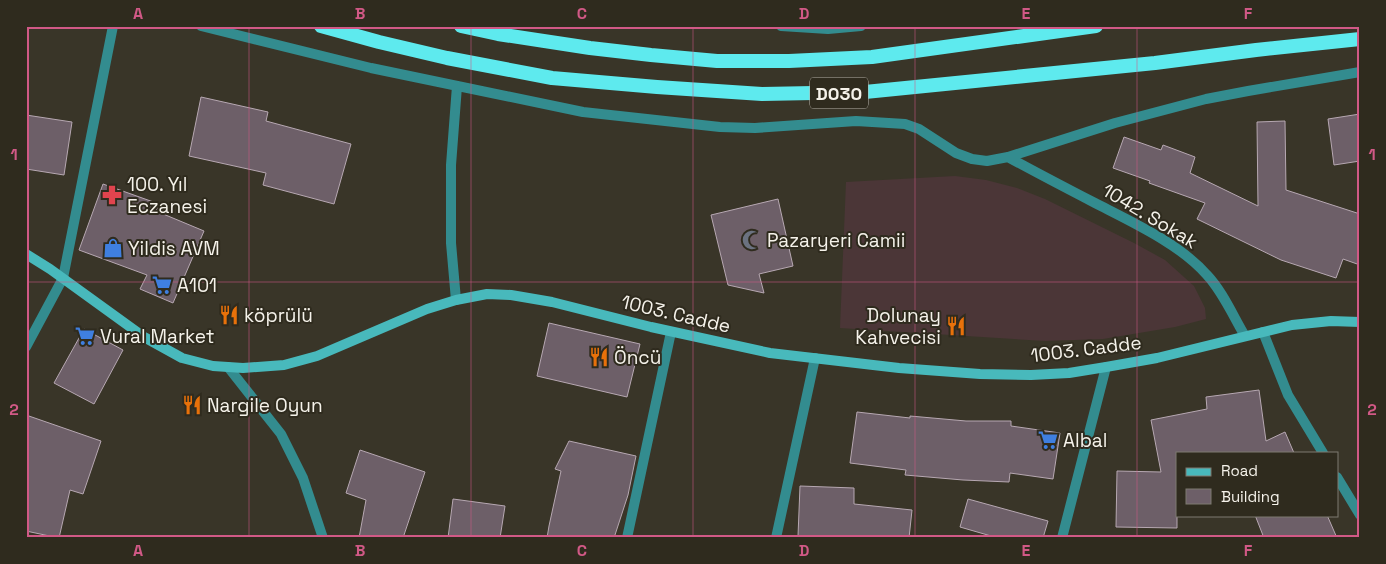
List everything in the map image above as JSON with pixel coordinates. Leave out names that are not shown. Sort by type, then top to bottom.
[{"type":"highway","name":"D030","points":[[321,26],[447,58],[552,78],[676,89],[762,94],[866,92],[1155,63],[1360,39]]},
{"type":"highway","name":"D030","points":[[462,26],[498,34],[651,55],[717,61],[789,61],[872,57],[1096,26]]},
{"type":"main road","name":"1003. Cadde","points":[[26,254],[63,278],[144,337],[182,358],[213,366],[243,368],[284,365],[317,356],[427,309],[456,300],[487,294],[511,295],[552,302],[671,332],[770,352],[899,368],[980,374],[1031,375],[1069,373],[1157,358],[1292,325],[1331,321],[1360,322]]},
{"type":"street","points":[[26,347],[63,278],[113,26]]},
{"type":"street","points":[[201,26],[371,68],[583,112],[720,127],[755,128],[856,121],[905,124],[919,129],[956,153],[972,159],[987,161],[1008,157],[1115,123],[1206,99],[1360,72]]},
{"type":"street","points":[[781,26],[828,29],[860,26]]},
{"type":"street","points":[[456,300],[450,243],[450,165],[458,86]]},
{"type":"street","name":"1042. Sokak","points":[[1008,157],[1172,245],[1208,275],[1245,336]]},
{"type":"street","points":[[628,538],[671,332]]},
{"type":"street","points":[[1263,332],[1288,395],[1322,452]]},
{"type":"street","points":[[776,538],[815,358]]},
{"type":"street","points":[[228,367],[281,434],[303,478],[323,538]]},
{"type":"street","points":[[1062,538],[1106,367]]},
{"type":"street","points":[[1338,479],[1360,515]]},
{"type":"shaded area","points":[[955,176],[986,180],[1017,188],[1045,199],[1165,260],[1194,286],[1205,308],[1206,319],[1175,327],[1103,339],[1045,341],[840,328],[846,182]]},
{"type":"building","points":[[201,97],[268,112],[266,121],[351,144],[334,204],[263,185],[266,173],[189,156]]},
{"type":"building","points":[[1360,114],[1360,161],[1334,165],[1328,119]]},
{"type":"building","points":[[26,115],[72,122],[64,175],[26,169]]},
{"type":"building","points":[[1285,121],[1286,190],[1360,214],[1360,265],[1343,259],[1336,278],[1281,260],[1197,219],[1205,203],[1113,168],[1124,137],[1161,150],[1163,145],[1195,157],[1190,173],[1258,206],[1257,122]]},
{"type":"building","points":[[103,184],[159,204],[156,211],[204,231],[173,303],[140,289],[147,275],[79,250]]},
{"type":"building","name":"Pazaryeri Camii","points":[[778,199],[793,266],[759,274],[764,293],[728,285],[711,215]]},
{"type":"building","points":[[549,323],[640,344],[627,397],[537,376]]},
{"type":"building","points":[[84,329],[123,350],[94,404],[54,383]]},
{"type":"building","points":[[1259,390],[1266,441],[1285,432],[1294,452],[1176,452],[1177,528],[1116,527],[1117,471],[1161,472],[1151,420],[1207,409],[1206,397]]},
{"type":"building","points":[[857,412],[910,418],[910,416],[966,421],[1011,421],[1011,426],[1060,433],[1053,479],[1010,473],[1009,482],[963,480],[905,475],[906,470],[850,463]]},
{"type":"building","points":[[26,415],[101,441],[83,494],[70,490],[59,538],[26,531]]},
{"type":"building","points":[[569,441],[636,456],[628,495],[614,538],[547,538],[561,471],[555,469]]},
{"type":"building","points":[[360,450],[425,472],[403,538],[359,538],[366,500],[346,493]]},
{"type":"building","points":[[800,486],[854,488],[854,504],[912,510],[909,538],[798,536]]},
{"type":"building","points":[[453,499],[505,506],[500,538],[448,538]]},
{"type":"building","points":[[968,499],[1048,521],[1043,538],[998,538],[960,527]]},
{"type":"building","points":[[1255,516],[1327,516],[1337,538],[1264,538]]},
{"type":"place","name":"100. Yıl Eczanesi","points":[[112,195]]},
{"type":"place","name":"Pazaryeri Camii","points":[[752,240]]},
{"type":"place","name":"Yildis AVM","points":[[113,248]]},
{"type":"place","name":"A101","points":[[162,285]]},
{"type":"place","name":"köprülü","points":[[229,315]]},
{"type":"place","name":"Dolunay Kahvecisi","points":[[956,326]]},
{"type":"place","name":"Vural Market","points":[[85,336]]},
{"type":"place","name":"Öncü","points":[[599,357]]},
{"type":"place","name":"Nargile Oyun","points":[[192,405]]},
{"type":"place","name":"Albal","points":[[1048,440]]}]
